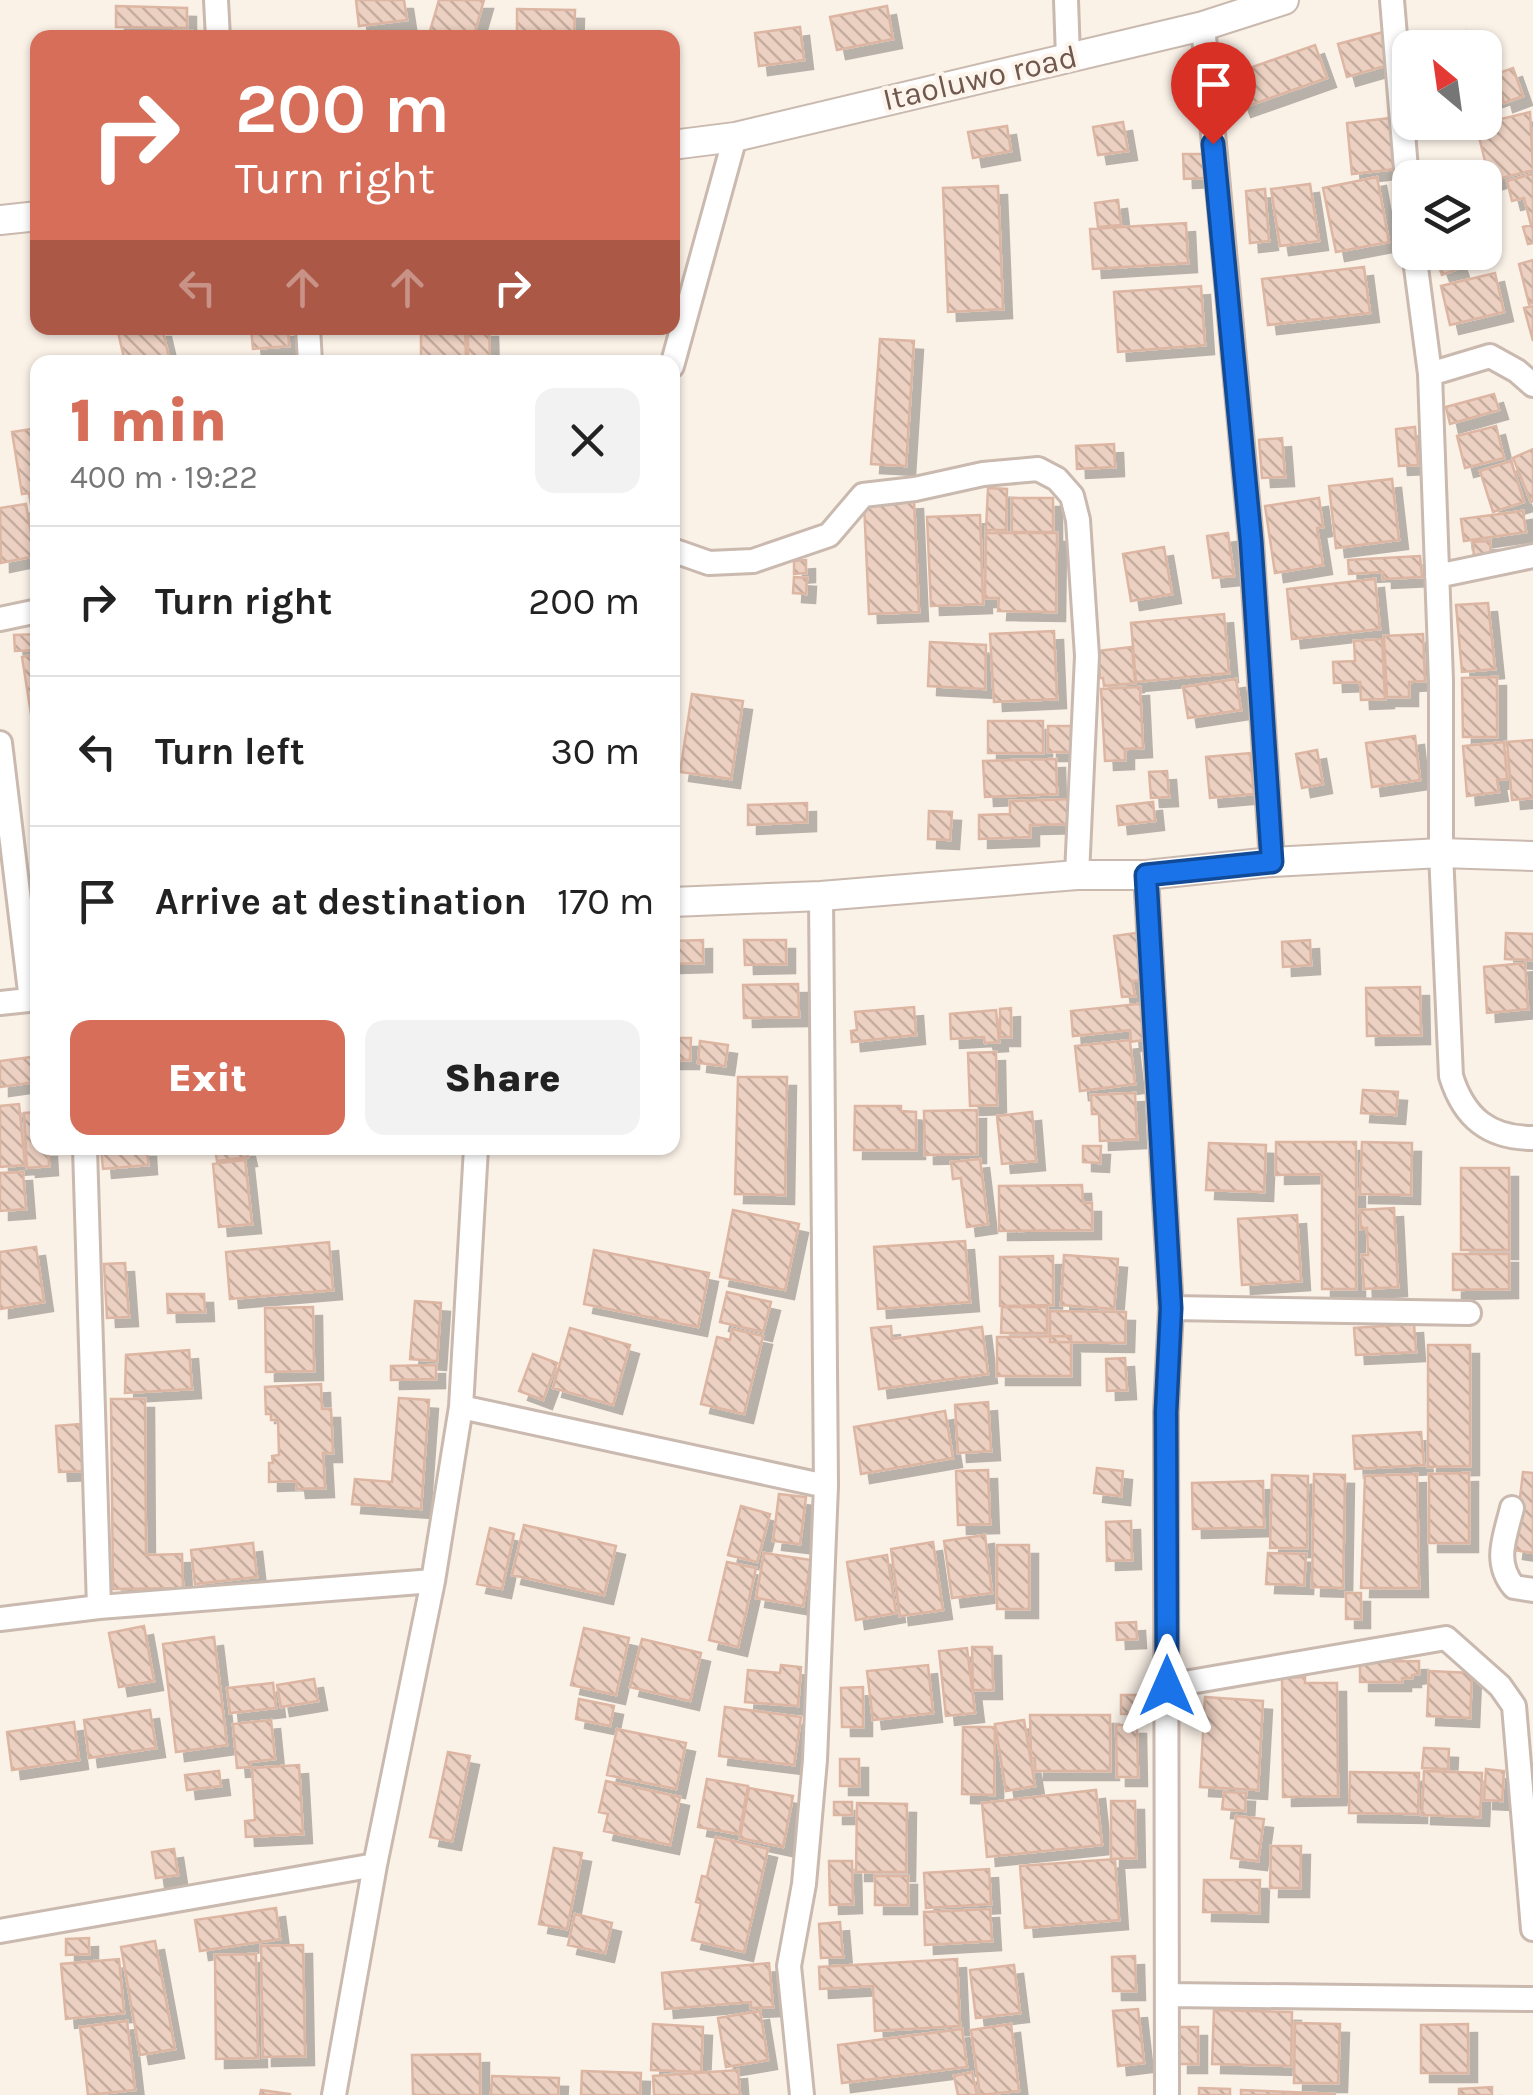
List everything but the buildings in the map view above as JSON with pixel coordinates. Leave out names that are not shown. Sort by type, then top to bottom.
[{"type":"street","points":[[216,0],[218,30]]},
{"type":"street","points":[[1066,0],[1068,57]]},
{"type":"street","name":"Itaoluwo road","points":[[680,144],[734,137],[1203,26],[1284,0]]},
{"type":"street","points":[[1392,0],[1405,160]]},
{"type":"street","points":[[1203,26],[1251,541],[1272,862]]},
{"type":"street","points":[[675,355],[734,137]]},
{"type":"street","points":[[0,220],[30,217]]},
{"type":"street","points":[[1416,270],[1430,374],[1441,681],[1442,853],[1454,1086],[1466,1110],[1489,1129],[1507,1138],[1533,1138]]},
{"type":"street","points":[[1430,374],[1490,356],[1517,370],[1533,385]]},
{"type":"street","points":[[680,553],[709,563],[753,561],[829,535],[862,495],[915,490],[983,474],[1038,470],[1057,479],[1072,496],[1078,520],[1087,656],[1076,875]]},
{"type":"street","points":[[1436,576],[1533,556]]},
{"type":"street","points":[[0,619],[30,613]]},
{"type":"street","points":[[0,743],[30,970]]},
{"type":"street","points":[[680,902],[821,896],[1076,875],[1146,875],[1272,862],[1442,853],[1533,856]]},
{"type":"street","points":[[1146,875],[1171,1308],[1166,1412],[1167,2095]]},
{"type":"street","points":[[802,2095],[789,1966],[804,1884],[815,1760],[826,1486],[821,896]]},
{"type":"street","points":[[0,1003],[30,1000]]},
{"type":"street","points":[[84,1155],[100,1607]]},
{"type":"street","points":[[334,2095],[375,1865],[433,1581],[461,1407],[476,1155]]},
{"type":"street","points":[[1171,1308],[1470,1313]]},
{"type":"street","points":[[461,1407],[826,1486]]},
{"type":"street","points":[[1512,1508],[1500,1562],[1514,1587],[1533,1590]]},
{"type":"street","points":[[0,1619],[100,1607],[433,1581]]},
{"type":"street","points":[[1167,1686],[1446,1638],[1500,1686],[1514,1706],[1533,1929]]},
{"type":"street","points":[[1,1924],[375,1865]]},
{"type":"street","points":[[1168,1995],[1533,1999]]},
{"type":"route","points":[[1167,1686],[1166,1412],[1171,1308],[1146,875],[1272,862],[1251,541],[1213,144]]}]
